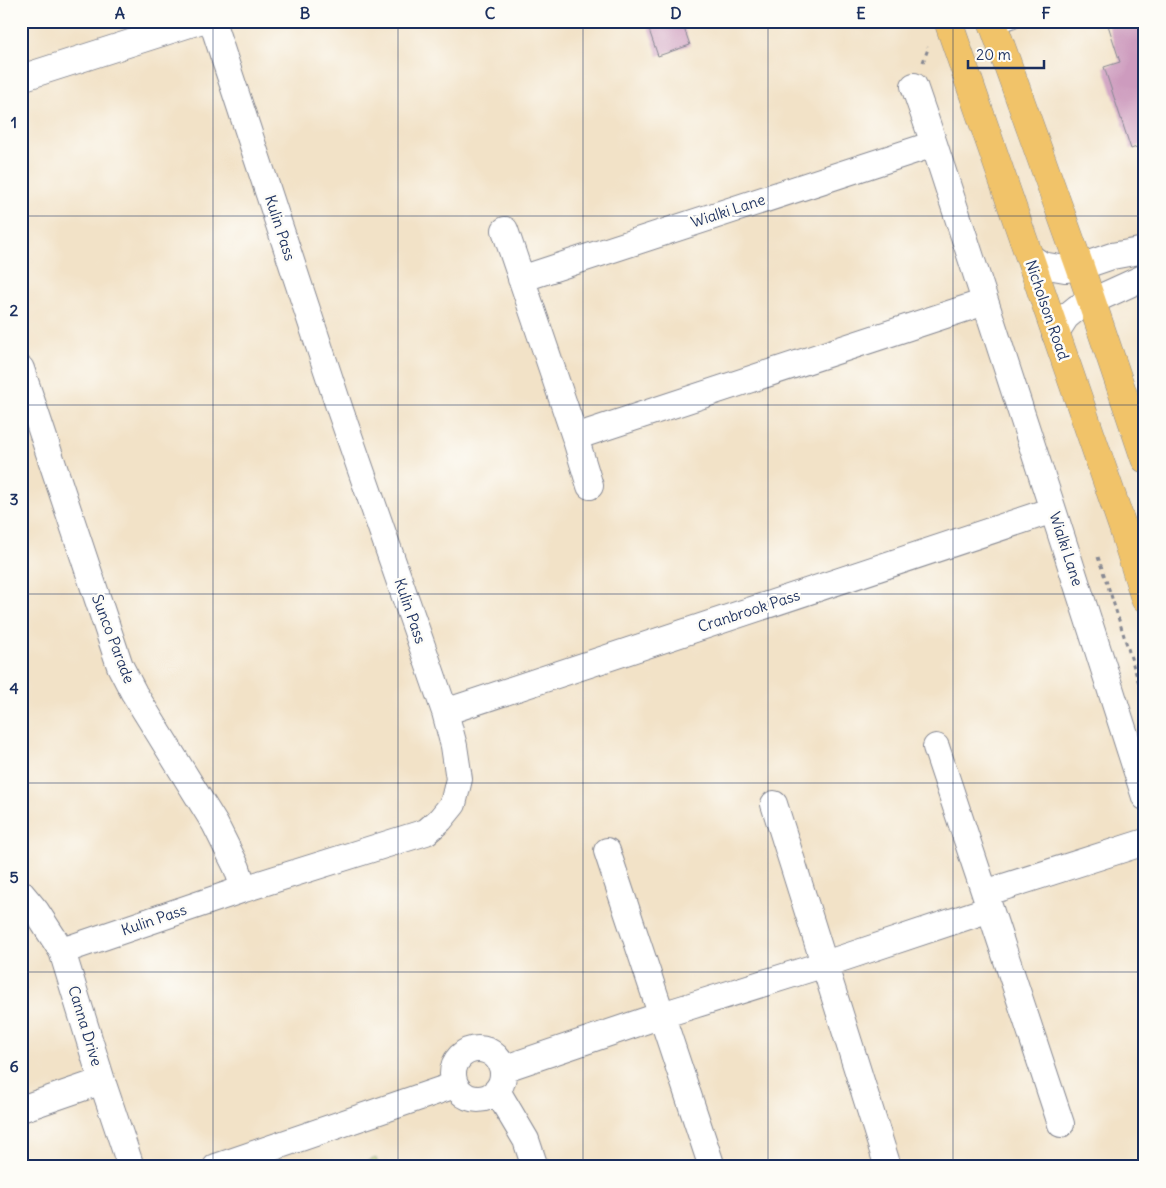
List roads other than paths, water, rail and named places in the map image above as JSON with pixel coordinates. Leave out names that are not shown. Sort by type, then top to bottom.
[{"type":"main road","name":"Nicholson Road","points":[[948,21],[1145,599]]},
{"type":"main road","points":[[1000,23],[1145,458]]},
{"type":"street","points":[[21,78],[199,21]]},
{"type":"street","name":"Kulin Pass","points":[[62,951],[244,889],[426,832],[440,820],[453,804],[459,779],[454,746],[445,712],[340,410],[212,21]]},
{"type":"street","name":"Wialki Lane","points":[[914,86],[1054,510],[1145,797]]},
{"type":"street","name":"Wialki Lane","points":[[521,279],[934,144]]},
{"type":"street","points":[[505,230],[590,486]]},
{"type":"street","points":[[1030,257],[1042,265],[1065,269],[1080,267],[1112,256],[1145,250]]},
{"type":"street","points":[[1055,334],[1066,318],[1077,308],[1145,277]]},
{"type":"street","points":[[575,437],[985,302]]},
{"type":"street","name":"Sunco Parade","points":[[21,369],[120,666],[134,693],[215,824],[237,868],[244,889]]},
{"type":"street","name":"Cranbrook Pass","points":[[445,712],[1054,510]]},
{"type":"street","points":[[936,748],[1061,1124]]},
{"type":"street","points":[[774,804],[888,1167]]},
{"type":"street","points":[[535,1167],[526,1140],[500,1080],[500,1062],[494,1055],[483,1049],[471,1050],[459,1057],[453,1071],[455,1085],[461,1093],[471,1099],[484,1099],[500,1080],[662,1015],[825,964],[1145,842]]},
{"type":"street","points":[[608,851],[712,1167]]},
{"type":"street","name":"Canna Drive","points":[[21,893],[62,951],[102,1082],[131,1167]]},
{"type":"street","points":[[21,1109],[102,1082]]},
{"type":"street","points":[[216,1167],[455,1085]]}]
